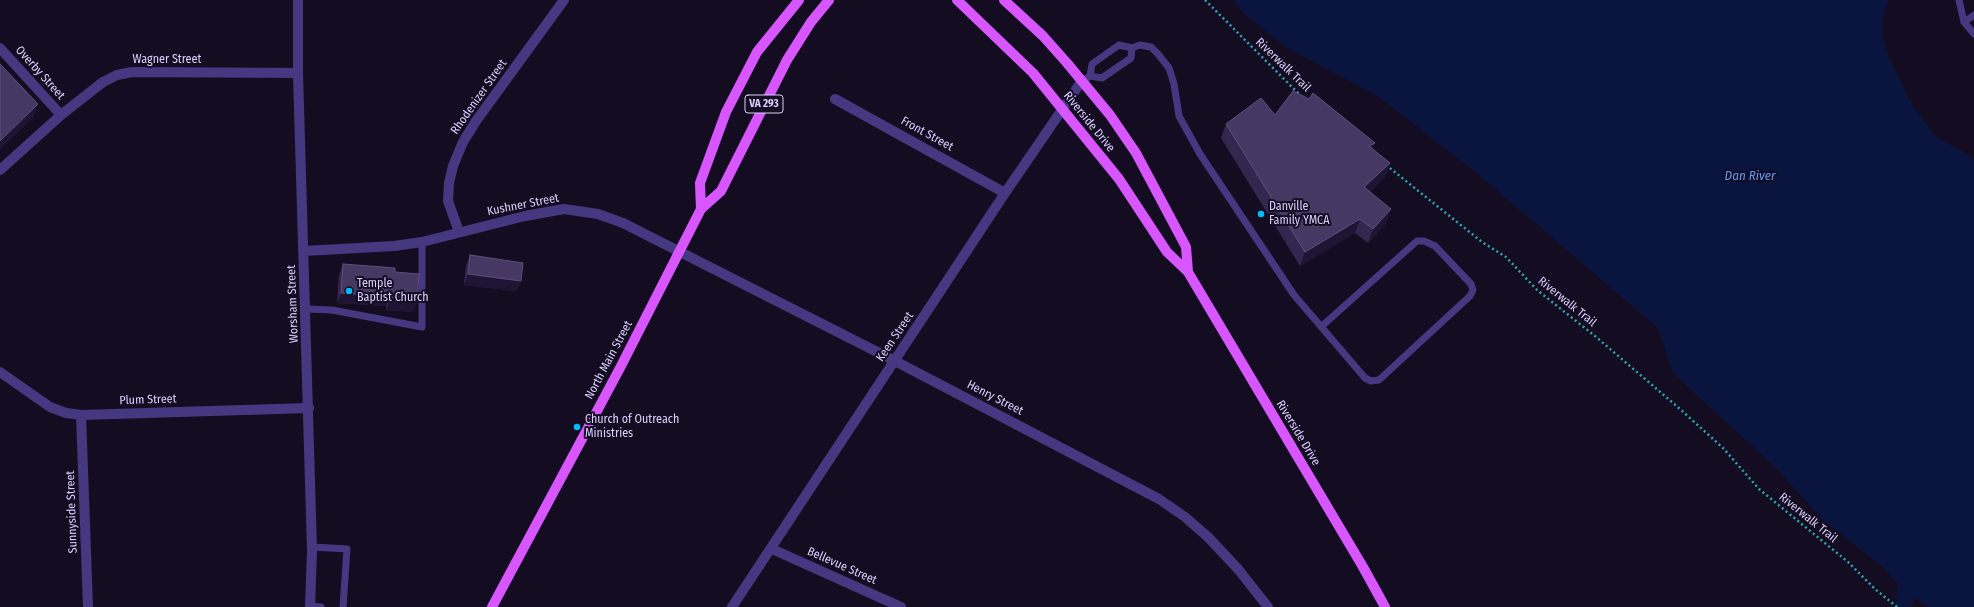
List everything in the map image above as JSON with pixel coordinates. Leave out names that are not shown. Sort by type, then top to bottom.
[{"type":"main road","name":"North Main Street","points":[[701,209],[700,183],[726,112],[757,52],[799,0]]},
{"type":"main road","name":"North Main Street","points":[[492,607],[620,368],[701,209],[721,191],[787,60],[811,22],[829,0]]},
{"type":"main road","name":"Riverside Drive","points":[[957,0],[1033,73],[1119,180],[1167,252],[1188,272],[1385,607]]},
{"type":"main road","name":"Riverside Drive","points":[[1004,0],[1043,36],[1110,115],[1136,153],[1186,247],[1188,272]]},
{"type":"street","name":"Worsham Street","points":[[298,0],[298,74],[312,547],[310,606]]},
{"type":"street","name":"Rhodenizer Street","points":[[459,232],[448,201],[449,183],[453,166],[463,142],[564,0]]},
{"type":"street","name":"Overby Street","points":[[0,48],[61,115]]},
{"type":"street","name":"Wagner Street","points":[[0,170],[61,115],[103,82],[117,75],[132,72],[298,74]]},
{"type":"street","name":"Keen Street","points":[[732,607],[772,549],[1005,193],[1081,82]]},
{"type":"street","name":"Front Street","points":[[835,98],[1005,193]]},
{"type":"street","name":"Kushner Street","points":[[459,232],[525,216],[564,209],[577,210],[598,214],[624,223],[642,234],[680,251]]},
{"type":"street","points":[[304,251],[394,246],[422,242],[459,232]]},
{"type":"street","name":"Henry Street","points":[[680,251],[1159,498],[1185,516],[1208,537],[1238,569],[1268,607]]},
{"type":"street","name":"Plum Street","points":[[0,372],[50,407],[66,413],[81,415],[309,408]]},
{"type":"street","name":"Sunnyside Street","points":[[81,415],[88,607]]},
{"type":"street","name":"Bellevue Street","points":[[772,549],[901,607]]},
{"type":"lane","points":[[1959,0],[1964,22],[1974,34]]},
{"type":"lane","points":[[1964,22],[1974,15]]},
{"type":"lane","points":[[1090,76],[1092,64],[1119,45],[1132,48],[1140,46],[1151,47],[1169,68],[1174,84],[1179,116],[1200,154],[1294,295],[1365,378],[1371,381],[1379,380],[1470,296],[1473,290],[1471,284],[1436,246],[1424,240],[1417,241],[1322,326]]},
{"type":"lane","points":[[1081,82],[1090,76],[1102,78],[1130,58],[1132,48]]},
{"type":"lane","points":[[306,309],[332,310],[422,327],[422,242]]},
{"type":"lane","points":[[312,547],[348,549],[343,607]]},
{"type":"lane","points":[[310,606],[321,607]]},
{"type":"path","name":"Riverwalk Trail","points":[[1206,0],[1306,100]]},
{"type":"path","name":"Riverwalk Trail","points":[[1384,163],[1482,242],[1506,257],[1537,290],[1595,336],[1723,448],[1759,489],[1848,562],[1897,607]]},
{"type":"water","name":"Dan River","points":[[1234,0],[1889,0],[1884,10],[1882,33],[1888,56],[1910,101],[1935,136],[1965,153],[1974,161],[1974,607],[1928,607],[1915,597],[1911,607],[1895,607],[1898,584],[1882,566],[1824,521],[1773,465],[1673,373],[1658,328],[1473,170],[1379,97],[1286,47],[1243,13]]},
{"type":"building","points":[[0,64],[38,104],[0,141]]},
{"type":"building","points":[[1293,91],[1309,99],[1313,93],[1375,143],[1369,146],[1390,163],[1364,187],[1391,209],[1373,229],[1360,219],[1305,252],[1226,124],[1261,98],[1275,115]]},
{"type":"building","points":[[470,255],[523,263],[521,281],[468,274]]},
{"type":"building","points":[[343,264],[395,268],[395,272],[419,274],[417,301],[390,299],[390,296],[341,293]]},
{"type":"place","name":"Danville Family YMCA","points":[[1261,214]]},
{"type":"place","name":"Temple Baptist Church","points":[[349,291]]},
{"type":"place","name":"Church of Outreach Ministries","points":[[577,427]]}]
